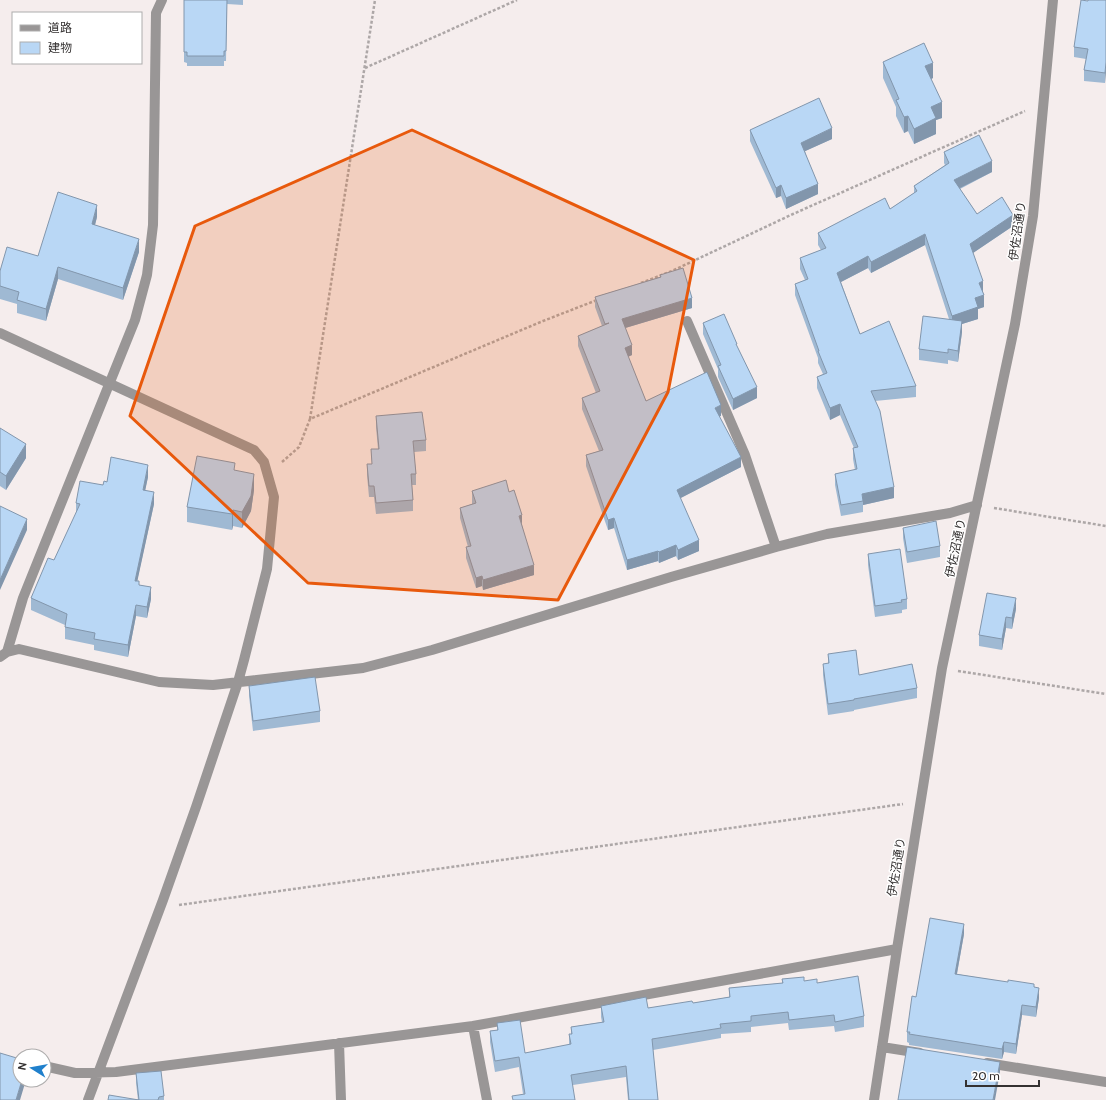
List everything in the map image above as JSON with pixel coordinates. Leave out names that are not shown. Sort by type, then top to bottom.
[{"type":"street","points":[[4,654],[23,598],[135,320],[147,275],[154,225],[156,13],[162,0]]},
{"type":"street","name":"伊佐沼通り","points":[[874,1100],[942,668],[1015,324],[1033,216],[1053,0]]},
{"type":"street","points":[[686,321],[745,455],[776,547]]},
{"type":"street","points":[[0,334],[254,450],[264,462],[274,497],[267,569],[238,682],[164,900],[88,1100]]},
{"type":"street","points":[[4,654],[19,649],[159,682],[213,685],[371,666],[432,650],[663,579],[776,547],[827,534],[950,513],[977,505]]},
{"type":"street","points":[[52,1068],[75,1073],[98,1073],[473,1026],[897,948]]},
{"type":"street","points":[[473,1026],[487,1100]]},
{"type":"street","points":[[340,1043],[341,1100]]},
{"type":"street","points":[[882,1047],[929,1054]]},
{"type":"street","points":[[975,1062],[1106,1082]]},
{"type":"path","points":[[270,480],[282,461],[299,447],[310,419],[375,0]]},
{"type":"path","points":[[365,68],[517,0]]},
{"type":"path","points":[[636,285],[672,271],[793,214],[1043,102]]},
{"type":"path","points":[[310,419],[536,324],[601,299]]},
{"type":"path","points":[[977,505],[1106,526]]},
{"type":"path","points":[[942,668],[1106,694]]},
{"type":"path","points":[[164,900],[179,905],[920,802]]},
{"type":"highlighted area","points":[[412,130],[694,260],[668,392],[558,600],[308,583],[130,416],[195,226]]},
{"type":"building","points":[[184,0],[227,0],[226,51],[224,51],[224,56],[187,56],[187,52],[184,52]]},
{"type":"building","points":[[1081,0],[1106,0],[1105,73],[1084,70],[1088,49],[1074,47]]},
{"type":"building","points":[[924,43],[933,63],[925,66],[942,102],[931,107],[936,118],[914,129],[908,116],[904,117],[896,100],[899,99],[883,62]]},
{"type":"building","points":[[819,98],[832,128],[801,143],[818,184],[786,198],[781,185],[776,188],[750,130]]},
{"type":"building","points":[[979,135],[992,161],[954,180],[977,214],[1002,197],[1013,215],[970,244],[983,281],[979,283],[984,295],[975,298],[978,307],[952,316],[925,234],[871,262],[868,256],[837,273],[860,334],[889,321],[916,386],[871,391],[880,411],[894,487],[862,494],[863,501],[841,505],[835,474],[857,469],[853,448],[858,447],[840,404],[830,408],[817,377],[827,373],[795,284],[808,279],[800,258],[826,248],[818,233],[885,198],[890,209],[917,191],[914,186],[949,163],[944,152]]},
{"type":"building","points":[[58,192],[97,205],[92,224],[139,239],[123,288],[58,267],[46,309],[17,300],[19,292],[0,286],[0,271],[7,247],[38,256]]},
{"type":"building","points":[[683,268],[692,298],[622,319],[632,345],[625,348],[646,401],[707,372],[721,405],[715,408],[741,457],[677,490],[699,540],[678,550],[676,545],[659,552],[658,551],[627,560],[614,518],[608,520],[586,455],[603,450],[582,398],[600,391],[578,336],[609,323],[605,324],[595,297],[661,277],[660,275]]},
{"type":"building","points":[[724,314],[736,344],[757,387],[733,399],[718,366],[721,365],[703,323]]},
{"type":"building","points":[[923,316],[962,321],[958,351],[948,349],[948,353],[919,349]]},
{"type":"building","points":[[422,412],[426,440],[413,441],[416,474],[411,474],[413,500],[376,503],[374,486],[369,486],[367,464],[372,464],[371,449],[379,449],[376,416]]},
{"type":"building","points":[[0,428],[26,444],[6,476],[0,472]]},
{"type":"building","points":[[197,456],[235,463],[234,470],[254,474],[251,496],[242,512],[233,510],[232,514],[187,507]]},
{"type":"building","points":[[111,457],[148,465],[143,490],[154,492],[135,581],[139,581],[139,585],[151,587],[147,607],[136,605],[128,645],[94,639],[95,633],[65,627],[67,614],[31,598],[48,558],[54,560],[80,504],[76,503],[80,481],[103,485],[104,481],[107,482]]},
{"type":"building","points":[[506,480],[509,492],[514,490],[522,515],[519,516],[534,565],[483,580],[482,576],[476,578],[466,547],[471,546],[460,508],[476,503],[472,491]]},
{"type":"building","points":[[0,506],[27,519],[0,580]]},
{"type":"building","points":[[936,521],[940,546],[907,552],[903,528]]},
{"type":"building","points":[[900,549],[907,599],[901,600],[902,602],[875,606],[868,554]]},
{"type":"building","points":[[987,593],[1016,598],[1012,618],[1006,617],[1002,639],[979,635]]},
{"type":"building","points":[[856,650],[859,675],[912,664],[917,688],[828,704],[823,664],[829,663],[828,654]]},
{"type":"building","points":[[315,677],[320,711],[253,721],[249,686]]},
{"type":"building","points":[[930,918],[964,924],[955,974],[1008,982],[1008,980],[1034,984],[1034,987],[1039,988],[1036,1007],[1022,1005],[1016,1044],[1004,1042],[1002,1049],[909,1034],[910,1032],[907,1032],[912,996],[916,997]]},
{"type":"building","points":[[858,976],[864,1016],[835,1022],[834,1015],[789,1020],[788,1012],[751,1016],[751,1021],[720,1024],[721,1028],[652,1039],[658,1100],[629,1100],[626,1066],[571,1075],[575,1100],[513,1100],[512,1096],[525,1094],[519,1057],[495,1061],[490,1031],[498,1030],[497,1023],[520,1020],[525,1053],[571,1044],[569,1034],[572,1034],[571,1027],[604,1022],[601,1006],[646,997],[648,1008],[692,1001],[693,1003],[730,997],[729,988],[783,983],[782,979],[804,977],[804,981],[817,979],[817,983]]},
{"type":"building","points":[[907,1047],[1000,1062],[993,1100],[898,1100]]},
{"type":"building","points":[[0,1053],[12,1057],[12,1088],[20,1088],[16,1100],[0,1100]]},
{"type":"building","points":[[161,1071],[164,1096],[159,1097],[158,1100],[139,1100],[136,1073]]},
{"type":"building","points":[[109,1095],[139,1100],[108,1100]]}]
